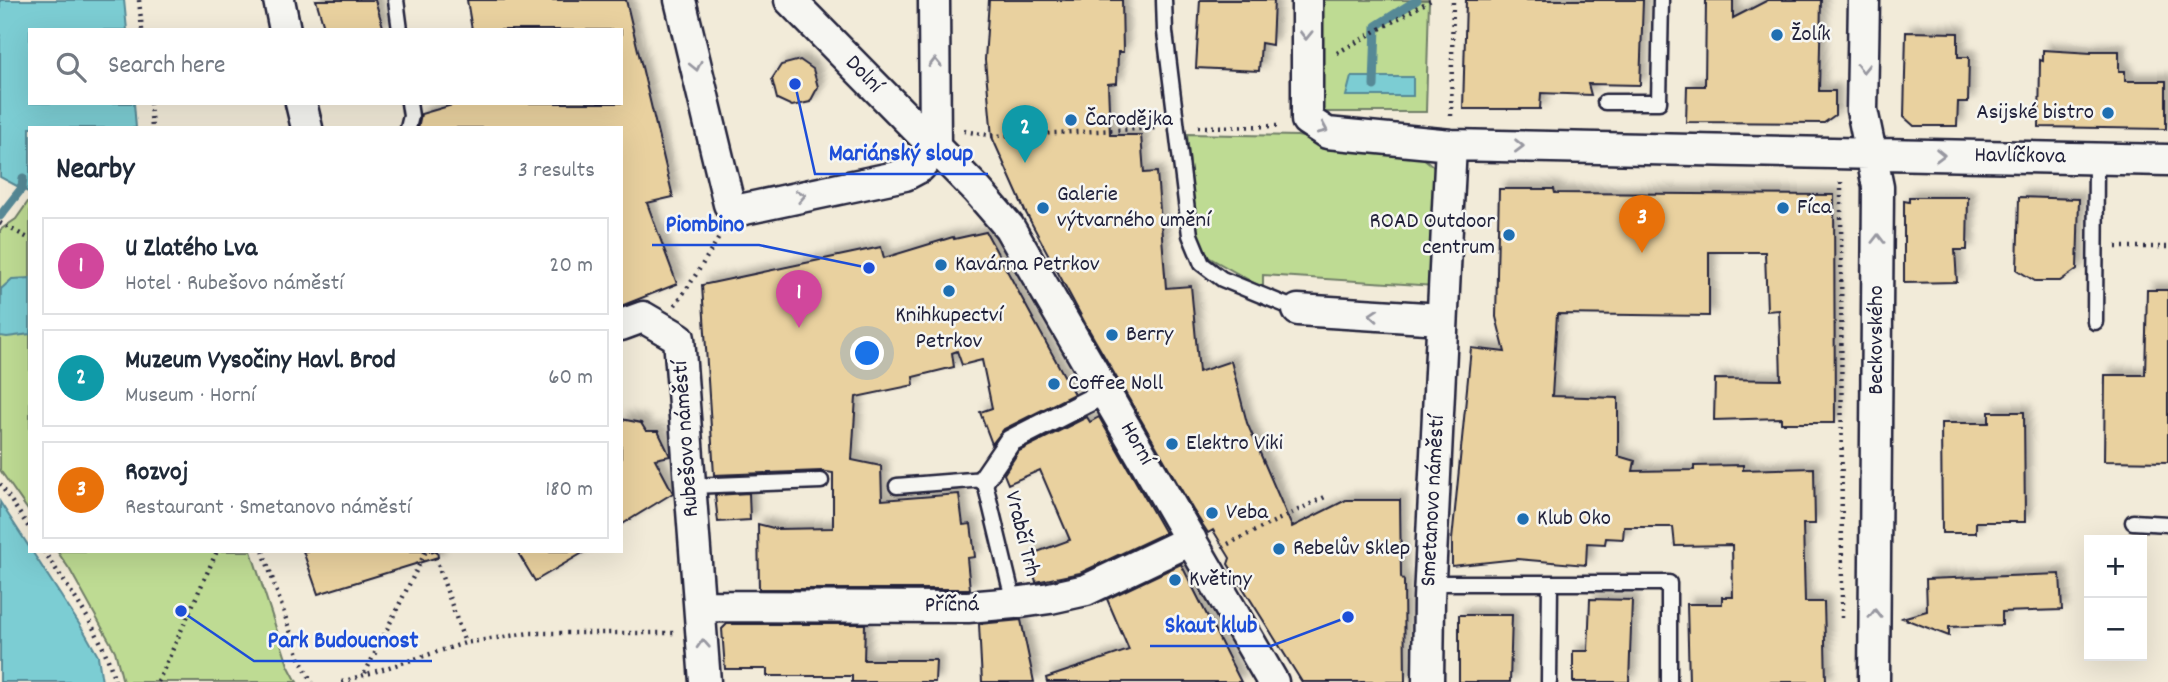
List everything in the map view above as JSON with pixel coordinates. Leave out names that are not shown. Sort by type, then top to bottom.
[{"type":"street","points":[[279,0],[285,28]]},
{"type":"street","points":[[680,0],[729,204],[735,211],[905,175],[920,167],[935,138],[934,0]]},
{"type":"street","name":"Dolní","points":[[790,0],[935,138]]},
{"type":"street","points":[[1307,0],[1307,120]]},
{"type":"street","name":"Beckovského","points":[[1864,0],[1862,110],[1878,187],[1874,682]]},
{"type":"street","points":[[301,105],[307,126]]},
{"type":"street","name":"Havlíčkova","points":[[1307,120],[1327,133],[1451,145],[2168,160]]},
{"type":"street","name":"Horní","points":[[935,138],[1009,227],[1273,682]]},
{"type":"street","name":"Smetanovo náměstí","points":[[1429,682],[1430,583],[1451,145]]},
{"type":"street","points":[[1298,310],[1442,319]]},
{"type":"street","points":[[623,324],[643,317],[659,325]]},
{"type":"street","name":"Rubešovo náměstí","points":[[659,325],[679,338],[705,682]]},
{"type":"street","points":[[984,479],[1010,441],[1106,392]]},
{"type":"street","name":"Příčná","points":[[701,620],[968,607],[1050,598],[1086,590],[1191,540]]},
{"type":"lane","points":[[396,0],[400,28]]},
{"type":"lane","points":[[1164,0],[1164,32],[1190,235],[1202,264],[1222,279],[1298,310]]},
{"type":"lane","points":[[1605,102],[1658,102],[1661,0]]},
{"type":"lane","points":[[408,126],[411,116],[409,105]]},
{"type":"lane","points":[[2095,322],[2096,159]]},
{"type":"lane","name":"Vrabčí Trh","points":[[897,486],[984,479],[1014,603]]},
{"type":"lane","points":[[690,486],[821,481]]},
{"type":"lane","points":[[2133,522],[2168,524]]},
{"type":"lane","points":[[1430,583],[1669,583],[1669,682]]},
{"type":"lane","points":[[1549,682],[1550,583]]},
{"type":"path","points":[[139,0],[142,28]]},
{"type":"path","points":[[1305,71],[1432,0]]},
{"type":"path","points":[[1451,145],[1453,0]]},
{"type":"path","points":[[150,105],[152,126]]},
{"type":"path","points":[[935,138],[1177,127],[1279,127],[1307,120]]},
{"type":"path","points":[[1841,196],[1842,626]]},
{"type":"path","points":[[659,325],[690,284],[735,211]]},
{"type":"path","points":[[0,223],[28,238]]},
{"type":"path","points":[[2095,246],[2168,247]]},
{"type":"path","points":[[0,484],[28,526]]},
{"type":"path","points":[[1209,568],[1221,560],[1220,548],[1325,497]]},
{"type":"path","points":[[45,553],[89,619],[109,658],[116,682]]},
{"type":"path","points":[[158,682],[216,553]]},
{"type":"path","points":[[263,553],[300,660],[312,682]]},
{"type":"path","points":[[365,674],[425,553]]},
{"type":"path","points":[[434,553],[465,643]]},
{"type":"path","points":[[342,682],[465,643],[529,633],[701,620]]},
{"type":"green space","points":[[1317,0],[1429,0],[1426,112],[1320,112]]},
{"type":"green space","points":[[1187,134],[1297,136],[1422,157],[1433,166],[1437,175],[1435,286],[1263,275],[1263,288],[1203,254],[1198,247]]},
{"type":"green space","points":[[28,202],[28,510],[0,470],[0,230],[16,219]]},
{"type":"green space","points":[[58,553],[252,553],[288,665],[297,682],[123,682],[115,651]]},
{"type":"water","points":[[0,0],[124,0],[127,28],[28,28],[28,105],[134,105],[136,126],[28,126],[28,192],[0,177]]},
{"type":"water","points":[[1351,77],[1413,77],[1413,96],[1346,96]]},
{"type":"water","points":[[28,278],[28,334],[0,336],[1,289],[12,279]]},
{"type":"water","points":[[0,502],[28,545],[28,553],[33,553],[85,633],[98,656],[102,682],[0,682]]},
{"type":"building","points":[[316,0],[375,0],[383,28],[324,28]]},
{"type":"building","points":[[467,0],[626,0],[673,197],[647,203],[677,284],[623,305],[623,126],[418,126],[421,114],[452,105],[623,105],[623,28],[472,28]]},
{"type":"building","points":[[989,0],[1122,0],[1123,52],[1118,52],[1117,83],[1108,84],[1110,135],[1141,135],[1144,173],[1157,172],[1166,288],[1191,286],[1199,372],[1231,361],[1247,423],[1292,527],[1346,500],[1400,500],[1405,682],[1302,682],[1228,564],[1230,558],[1213,530],[1208,533],[1193,510],[1085,323],[1025,211],[992,137],[985,60]]},
{"type":"building","points":[[1200,0],[1274,0],[1272,45],[1261,43],[1259,71],[1196,68]]},
{"type":"building","points":[[1466,0],[1643,0],[1640,85],[1588,84],[1591,95],[1541,93],[1540,109],[1463,109]]},
{"type":"building","points":[[1706,0],[1733,0],[1733,18],[1768,0],[1821,0],[1819,91],[1835,91],[1835,115],[1824,123],[1686,122],[1687,86],[1705,86]]},
{"type":"building","points":[[1906,32],[1958,33],[1958,57],[1969,57],[1968,102],[1958,102],[1957,126],[1914,126],[1904,117]]},
{"type":"building","points":[[2043,50],[2091,53],[2119,51],[2119,71],[2125,71],[2125,81],[2166,81],[2166,129],[2039,127],[2040,60],[2043,61]]},
{"type":"building","points":[[800,60],[813,69],[818,87],[810,102],[792,106],[777,99],[772,79],[781,65]]},
{"type":"building","points":[[1499,189],[1554,189],[1555,193],[1834,195],[1835,423],[1781,423],[1781,418],[1714,420],[1715,379],[1781,380],[1779,310],[1767,311],[1765,252],[1709,252],[1709,316],[1557,314],[1552,396],[1618,398],[1618,456],[1635,461],[1633,471],[1694,470],[1694,466],[1743,465],[1743,470],[1814,468],[1815,524],[1803,524],[1805,602],[1824,602],[1826,682],[1689,682],[1687,604],[1722,604],[1722,597],[1733,597],[1732,545],[1675,546],[1673,527],[1624,527],[1623,539],[1606,538],[1605,544],[1587,543],[1586,565],[1517,559],[1452,566],[1452,540],[1471,348],[1505,352],[1496,317]]},
{"type":"building","points":[[1909,197],[1968,197],[1967,250],[1955,250],[1957,282],[1904,283],[1904,201],[1909,202]]},
{"type":"building","points":[[2019,197],[2079,199],[2077,269],[2060,281],[2035,281],[2017,270]]},
{"type":"building","points":[[986,232],[1074,394],[1004,429],[992,444],[980,412],[992,408],[982,360],[962,365],[957,351],[952,353],[954,367],[913,377],[914,385],[856,397],[852,460],[881,466],[882,500],[959,494],[963,525],[971,524],[975,557],[967,558],[970,589],[759,589],[758,524],[777,529],[833,528],[833,473],[821,471],[714,475],[702,285],[881,247],[884,258],[953,237],[954,239]]},
{"type":"building","points":[[2147,290],[2168,290],[2168,462],[2104,461],[2105,375],[2145,375]]},
{"type":"building","points":[[1989,412],[2024,412],[2025,522],[1976,522],[1976,533],[1942,533],[1941,423],[1989,423]]},
{"type":"building","points":[[1087,417],[1090,422],[1099,417],[1165,533],[1080,573],[1036,582],[1029,555],[1070,540],[1040,470],[1008,484],[1004,474],[1019,451]]},
{"type":"building","points":[[623,419],[641,423],[646,431],[658,431],[670,456],[655,459],[673,493],[623,524]]},
{"type":"building","points":[[749,493],[750,520],[718,522],[715,495]]},
{"type":"building","points":[[304,553],[437,553],[438,557],[318,594]]},
{"type":"building","points":[[518,553],[583,553],[535,581]]},
{"type":"building","points":[[1181,564],[1241,682],[1047,682],[1046,678],[1129,650],[1107,599]]},
{"type":"building","points":[[2060,574],[2062,610],[2002,612],[2002,625],[1949,627],[1949,636],[1902,618],[1927,611],[1926,579]]},
{"type":"building","points":[[1590,599],[1632,600],[1629,682],[1573,682],[1573,651],[1588,651]]},
{"type":"building","points":[[1459,615],[1512,615],[1510,682],[1459,682]]},
{"type":"building","points":[[1021,620],[1034,682],[982,682],[979,624]]},
{"type":"building","points":[[727,624],[865,624],[864,660],[936,660],[935,682],[852,682],[852,676],[767,676],[767,669],[725,669],[722,629]]},
{"type":"waterway","points":[[1374,86],[1376,26],[1417,0]]},
{"type":"waterway","points":[[0,216],[22,188],[23,178]]},
{"type":"place","name":"Žolík","points":[[1777,35]]},
{"type":"place","name":"Mariánský sloup","points":[[795,84]]},
{"type":"place","name":"Asijské bistro","points":[[2108,113]]},
{"type":"place","name":"Čarodějka","points":[[1071,120]]},
{"type":"place","name":"Muzeum Vysočiny Havl. Brod","points":[[1025,163]]},
{"type":"place","name":"Galerie výtvarného umění","points":[[1043,208]]},
{"type":"place","name":"Fíca","points":[[1783,208]]},
{"type":"place","name":"ROAD Outdoor centrum","points":[[1509,235]]},
{"type":"place","name":"Rozvoj","points":[[1642,253]]},
{"type":"place","name":"Kavárna Petrkov","points":[[941,265]]},
{"type":"place","name":"Piombino","points":[[869,268]]},
{"type":"place","name":"Knihkupectví Petrkov","points":[[949,291]]},
{"type":"place","name":"U Zlatého Lva","points":[[799,328]]},
{"type":"place","name":"Berry","points":[[1112,335]]},
{"type":"place","name":"Coffee Noll","points":[[1054,384]]},
{"type":"place","name":"Elektro Viki","points":[[1172,444]]},
{"type":"place","name":"Veba","points":[[1212,513]]},
{"type":"place","name":"Klub Oko","points":[[1523,519]]},
{"type":"place","name":"Rebelův Sklep","points":[[1279,549]]},
{"type":"place","name":"Květiny","points":[[1175,580]]},
{"type":"place","name":"Park Budoucnost","points":[[181,611]]},
{"type":"place","name":"Skaut klub","points":[[1348,617]]}]
